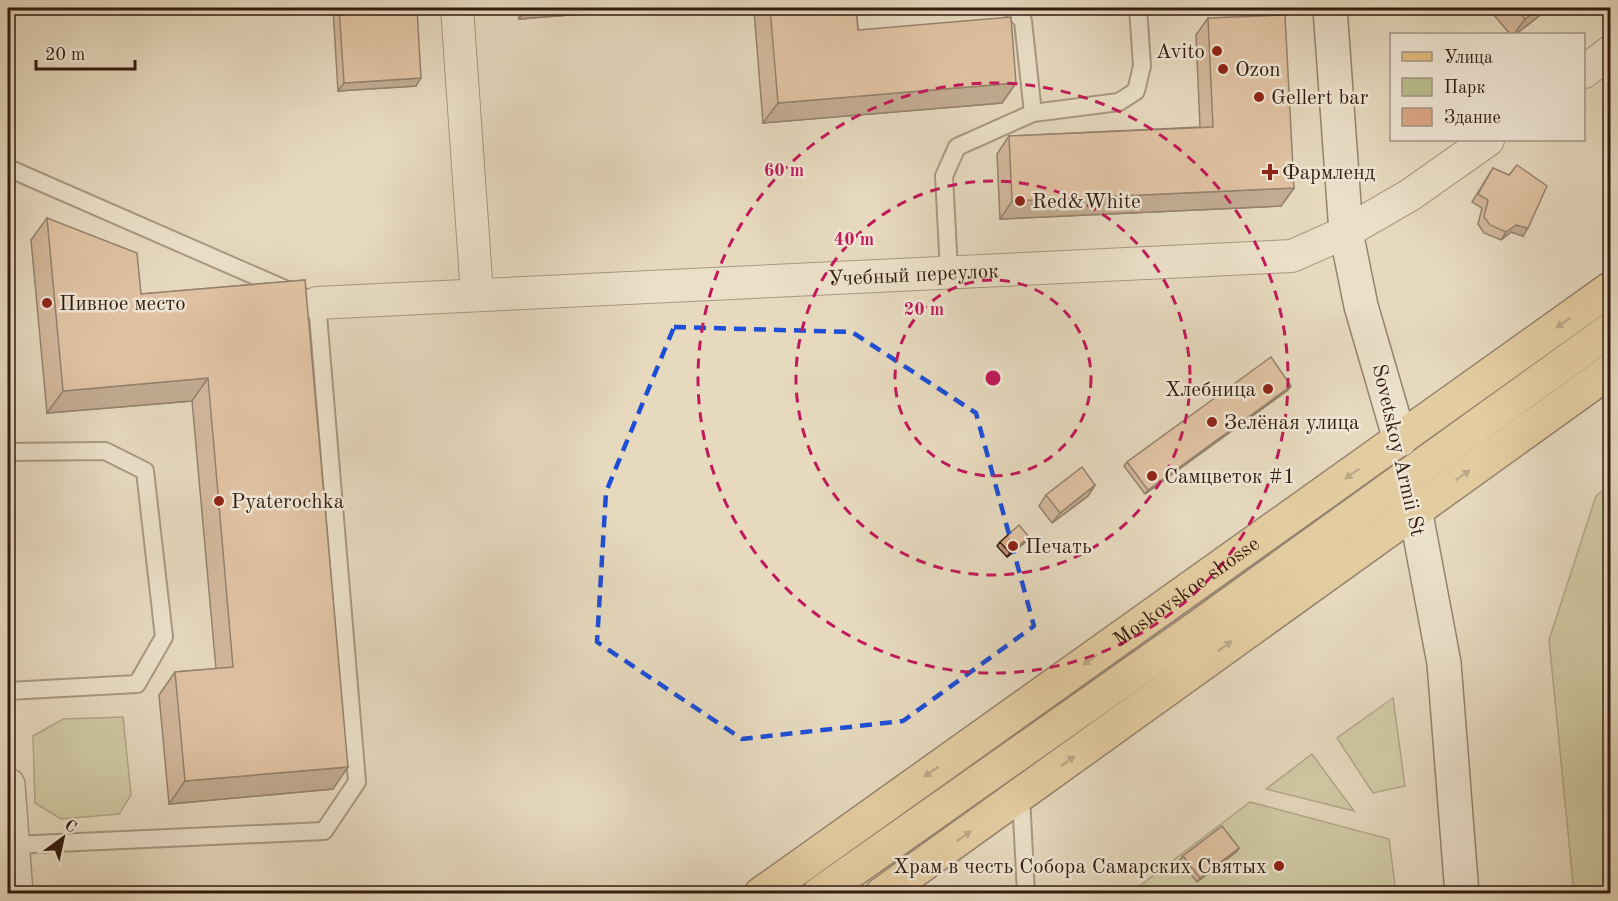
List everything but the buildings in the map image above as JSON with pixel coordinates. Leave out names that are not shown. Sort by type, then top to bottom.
[{"type":"main road","name":"Sovetskoy Armii St","points":[[1330,8],[1346,232],[1361,306],[1408,474],[1443,663],[1462,894]]},
{"type":"main road","name":"Moskovskoe shosse","points":[[761,894],[1611,289]]},
{"type":"main road","name":"Moskovskoe shosse","points":[[819,894],[1194,630],[1611,330]]},
{"type":"main road","points":[[882,894],[1611,370]]},
{"type":"main road","points":[[8,785],[16,894]]},
{"type":"street","points":[[457,8],[477,294]]},
{"type":"street","points":[[1585,71],[1611,52]]},
{"type":"street","name":"Учебный переулок","points":[[318,303],[1292,256],[1346,232],[1410,195],[1487,141]]},
{"type":"lane","points":[[1011,8],[1023,21],[1033,113]]},
{"type":"lane","points":[[949,271],[944,176],[957,147],[1033,113],[1119,102],[1136,92],[1142,66],[1138,8]]},
{"type":"lane","points":[[8,168],[318,303],[357,782],[324,831],[13,845]]},
{"type":"lane","points":[[8,452],[105,451],[145,471],[164,637],[137,684],[8,691]]},
{"type":"lane","points":[[1021,796],[1026,894]]},
{"type":"highlighted area","points":[[674,327],[852,332],[976,413],[1034,626],[903,721],[742,739],[597,642],[606,492]]},
{"type":"green space","points":[[1610,485],[1610,893],[1574,893],[1549,640],[1596,496]]},
{"type":"green space","points":[[1393,698],[1405,786],[1373,793],[1337,738]]},
{"type":"green space","points":[[123,717],[131,795],[119,814],[61,819],[35,803],[33,736],[63,719]]},
{"type":"green space","points":[[1312,754],[1354,811],[1266,789]]},
{"type":"green space","name":"Храм в честь Собора Самарских Святых","points":[[1250,802],[1389,839],[1396,893],[1129,894]]},
{"type":"place","name":"Avito","points":[[1217,51]]},
{"type":"place","name":"Ozon","points":[[1223,69]]},
{"type":"place","name":"Gellert bar","points":[[1259,97]]},
{"type":"place","name":"Фармленд","points":[[1270,172]]},
{"type":"place","name":"Red&White","points":[[1020,201]]},
{"type":"place","name":"Пивное место","points":[[47,303]]},
{"type":"place","name":"Хлебница","points":[[1268,389]]},
{"type":"place","name":"Зелёная улица","points":[[1212,422]]},
{"type":"place","name":"Самцветок #1","points":[[1152,476]]},
{"type":"place","name":"Pyaterochka","points":[[219,501]]},
{"type":"place","name":"Печать","points":[[1013,546]]},
{"type":"place","name":"Храм в честь Собора Самарских Святых","points":[[1279,866]]}]
